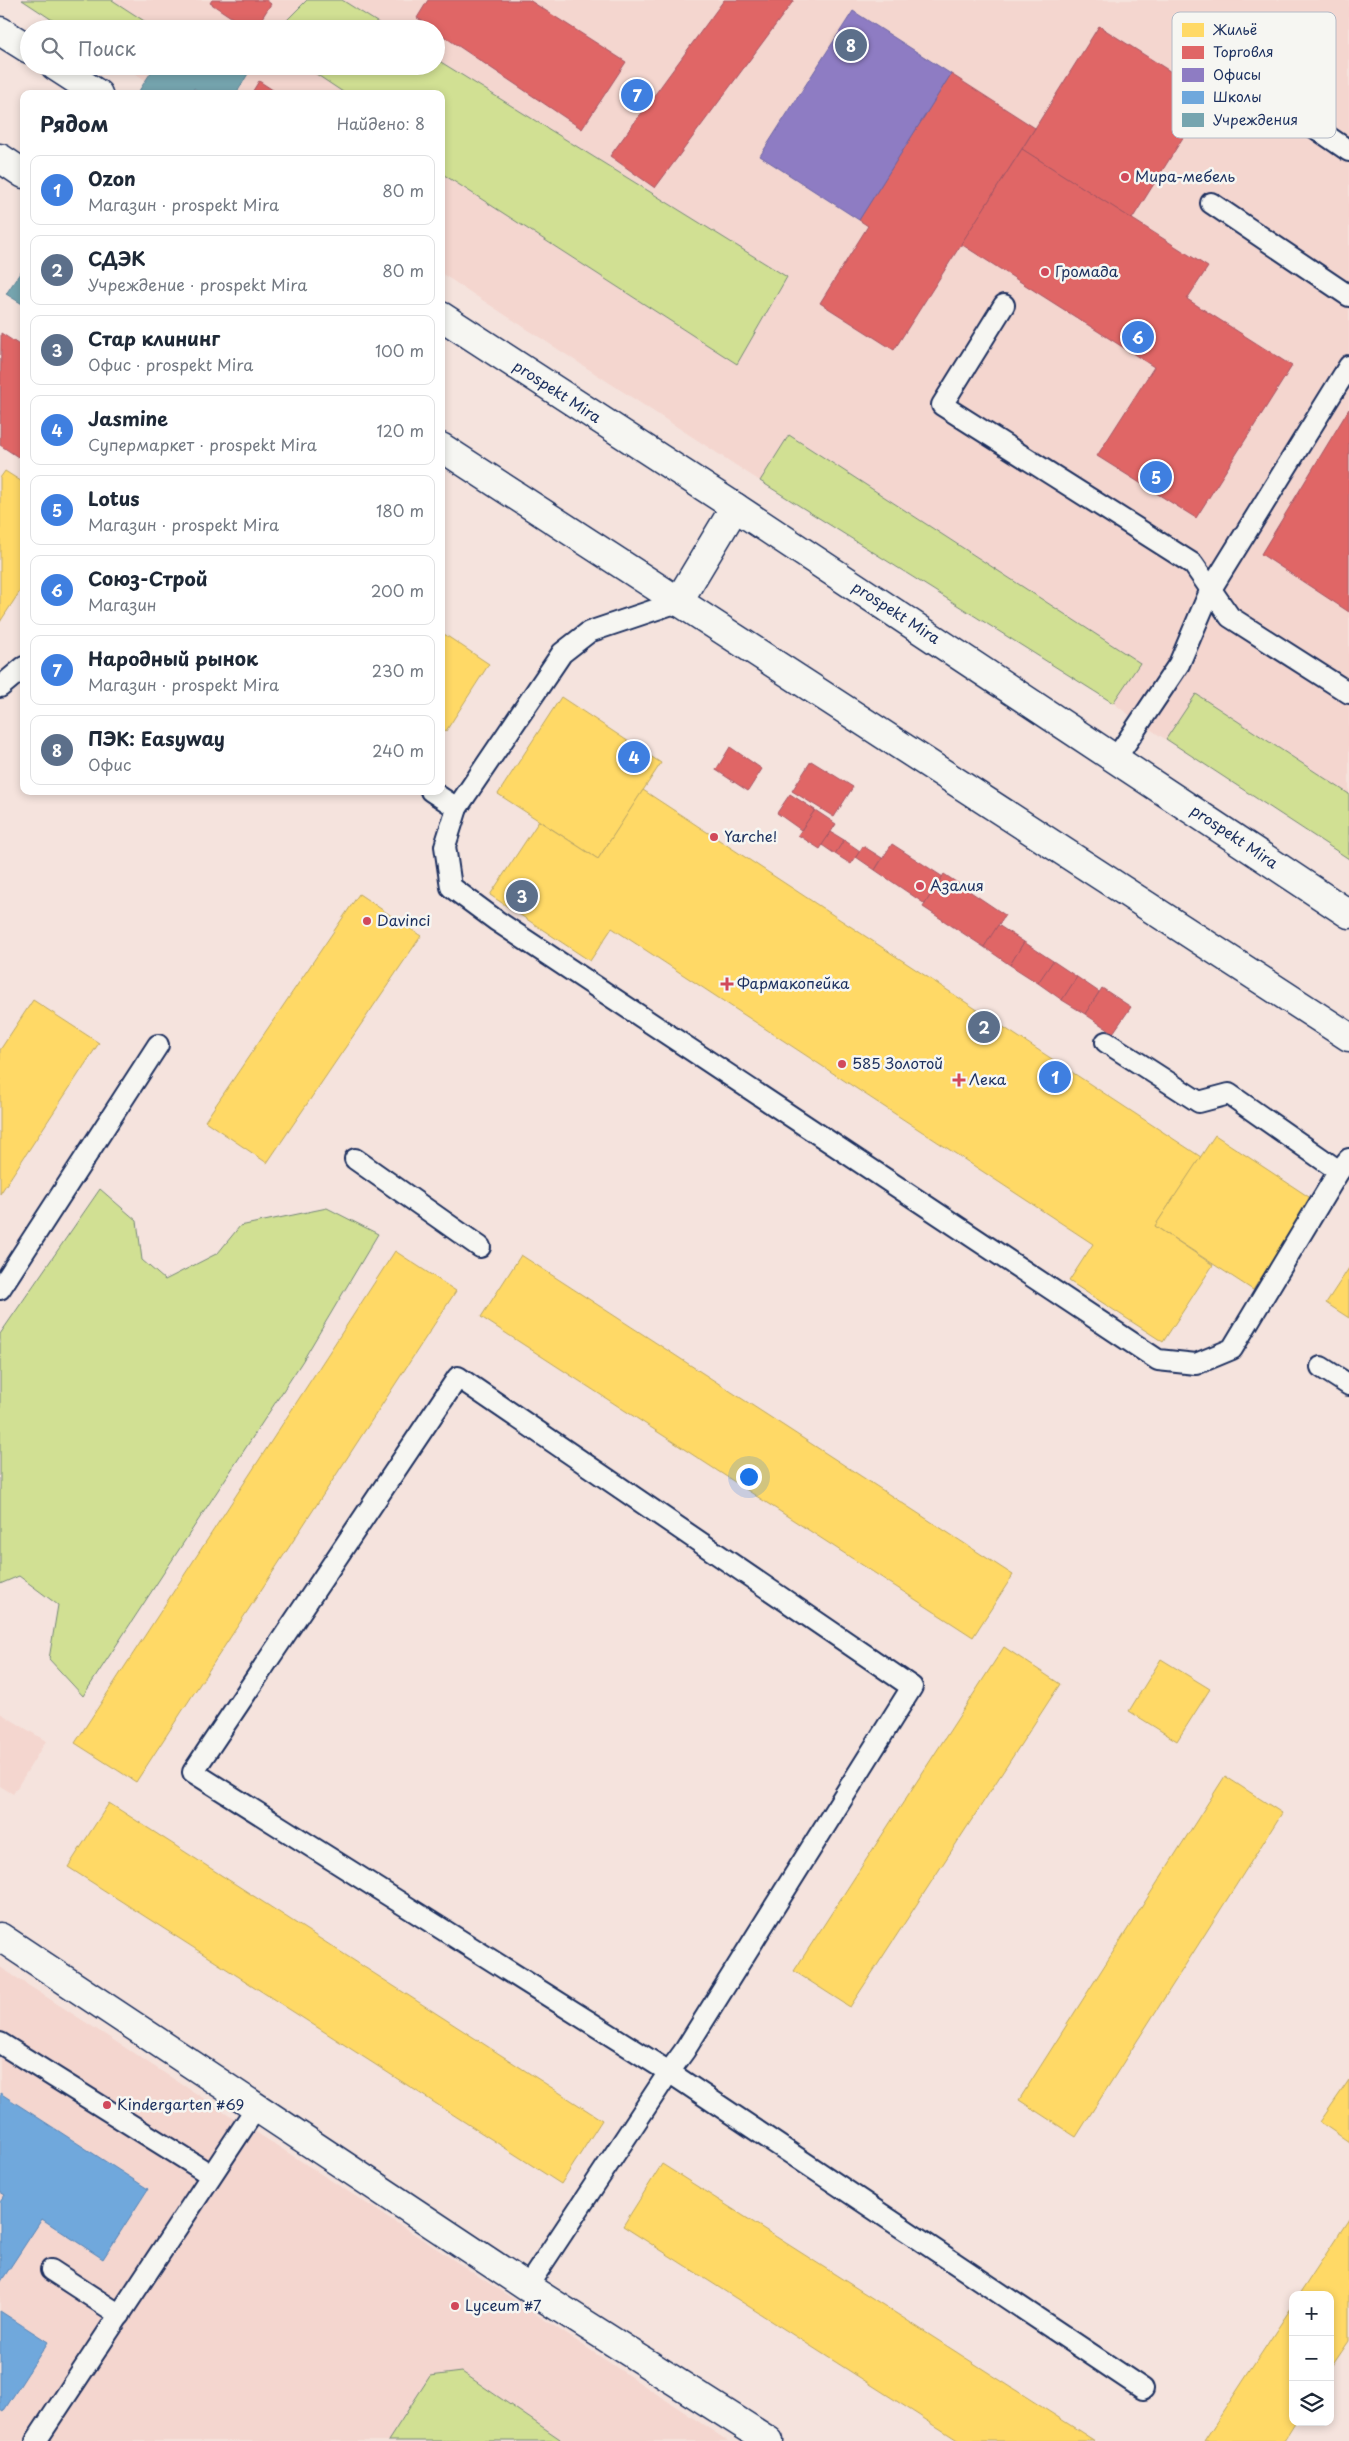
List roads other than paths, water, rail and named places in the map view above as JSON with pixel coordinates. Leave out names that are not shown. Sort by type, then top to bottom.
[{"type":"main road","points":[[0,30],[20,43]]},
{"type":"main road","points":[[69,75],[92,90]]},
{"type":"main road","points":[[0,158],[20,171]]},
{"type":"main road","name":"prospekt Mira","points":[[445,319],[735,507],[1349,914]]},
{"type":"main road","points":[[445,450],[1349,1037]]},
{"type":"main road","points":[[678,602],[735,507]]},
{"type":"main road","points":[[0,1937],[527,2288],[769,2441]]},
{"type":"lane","points":[[1329,138],[1349,152]]},
{"type":"lane","points":[[1211,203],[1349,296]]},
{"type":"lane","points":[[1004,304],[942,405],[1193,564],[1230,617],[1349,693]]},
{"type":"lane","points":[[1116,758],[1179,664],[1211,589],[1349,366]]},
{"type":"lane","points":[[678,602],[589,632],[562,653],[457,808],[444,846],[451,888],[497,921],[1158,1360],[1196,1364],[1232,1349],[1344,1165],[1230,1094],[1199,1102],[1106,1042]]},
{"type":"lane","points":[[0,687],[20,670]]},
{"type":"lane","points":[[436,795],[457,808]]},
{"type":"lane","points":[[0,1289],[158,1044]]},
{"type":"lane","points":[[355,1159],[480,1247]]},
{"type":"lane","points":[[1321,1367],[1349,1385]]},
{"type":"lane","points":[[527,2288],[669,2072],[912,1687],[458,1377],[193,1772],[669,2072],[1143,2389]]},
{"type":"lane","points":[[0,2043],[212,2175]]},
{"type":"lane","points":[[36,2441],[256,2108]]},
{"type":"lane","points":[[51,2270],[120,2314]]},
{"type":"place","name":"ПЭК: Easyway","points":[[851,45]]},
{"type":"place","name":"Народный рынок","points":[[637,95]]},
{"type":"place","name":"Мира-мебель","points":[[1125,177]]},
{"type":"place","name":"Громада","points":[[1045,272]]},
{"type":"place","name":"Союз-Строй","points":[[1138,337]]},
{"type":"place","name":"Lotus","points":[[1156,477]]},
{"type":"place","name":"Jasmine","points":[[634,757]]},
{"type":"place","name":"Yarche!","points":[[714,837]]},
{"type":"place","name":"Азалия","points":[[920,886]]},
{"type":"place","name":"Стар клининг","points":[[522,896]]},
{"type":"place","name":"Davinci","points":[[367,921]]},
{"type":"place","name":"Фармакопейка","points":[[727,984]]},
{"type":"place","name":"СДЭК","points":[[984,1027]]},
{"type":"place","name":"585 Золотой","points":[[842,1064]]},
{"type":"place","name":"Ozon","points":[[1055,1077]]},
{"type":"place","name":"Лека","points":[[959,1080]]},
{"type":"place","name":"Kindergarten #69","points":[[107,2105]]},
{"type":"place","name":"Lyceum #7","points":[[455,2306]]}]
